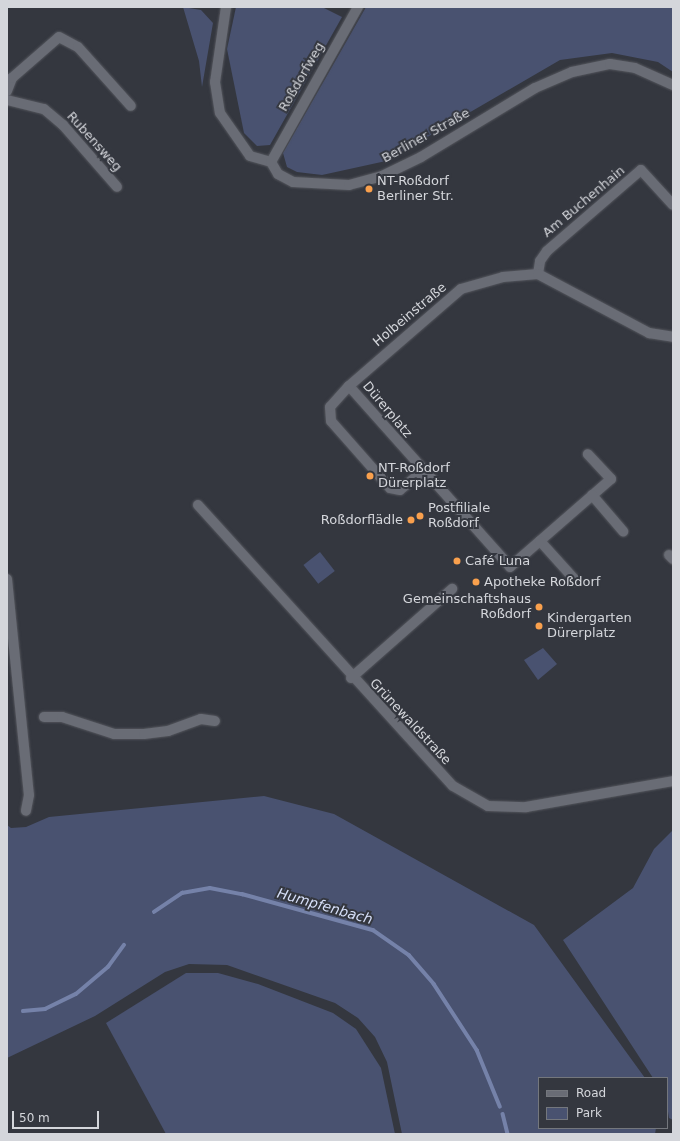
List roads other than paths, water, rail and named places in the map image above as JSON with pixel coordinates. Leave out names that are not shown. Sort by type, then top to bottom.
[{"type":"street","points":[[224,7],[215,82],[220,113],[250,156],[271,162]]},
{"type":"street","name":"Roßdorfweg","points":[[271,162],[358,7]]},
{"type":"street","points":[[7,91],[12,78],[59,36],[78,47],[131,106]]},
{"type":"street","name":"Berliner Straße","points":[[271,162],[278,174],[292,182],[349,185],[382,176],[421,157],[535,88],[572,72],[610,64],[635,68],[673,85]]},
{"type":"street","name":"Rubensweg","points":[[7,100],[44,109],[63,125],[117,186]]},
{"type":"street","name":"Am Buchenhain","points":[[538,274],[540,261],[547,250],[641,170],[673,205]]},
{"type":"street","points":[[538,274],[649,333],[673,337]]},
{"type":"street","name":"Holbeinstraße","points":[[349,386],[461,289],[503,277],[538,274]]},
{"type":"street","name":"Dürerplatz","points":[[422,472],[400,490],[393,490],[331,421],[330,413],[332,402],[349,386],[422,472],[510,567],[540,541]]},
{"type":"street","points":[[576,581],[540,541],[610,479],[588,454]]},
{"type":"street","points":[[592,495],[623,531]]},
{"type":"street","name":"Grünewaldstraße","points":[[198,505],[351,678],[453,786],[488,806],[526,807],[673,781]]},
{"type":"street","points":[[7,579],[29,795],[26,811]]},
{"type":"street","points":[[351,678],[452,589]]},
{"type":"street","points":[[44,718],[62,717],[114,734],[144,734],[168,731],[201,719],[215,721]]},
{"type":"waterway","name":"Humpfenbach","points":[[154,912],[182,893],[210,888],[242,894],[373,930],[409,955],[434,984],[477,1050],[500,1106]]},
{"type":"waterway","name":"Humpfenbach","points":[[23,1011],[45,1009],[76,994],[108,967],[124,945]]},
{"type":"waterway","name":"Humpfenbach","points":[[503,1114],[508,1134]]},
{"type":"place","name":"NT-Roßdorf Berliner Str.","points":[[369,189]]},
{"type":"place","name":"NT-Roßdorf Dürerplatz","points":[[370,476]]},
{"type":"place","name":"Postfiliale Roßdorf","points":[[420,516]]},
{"type":"place","name":"Roßdorflädle","points":[[411,520]]},
{"type":"place","name":"Café Luna","points":[[457,561]]},
{"type":"place","name":"Apotheke Roßdorf","points":[[476,582]]},
{"type":"place","name":"Gemeinschaftshaus Roßdorf","points":[[539,607]]},
{"type":"place","name":"Kindergarten Dürerplatz","points":[[539,626]]}]
